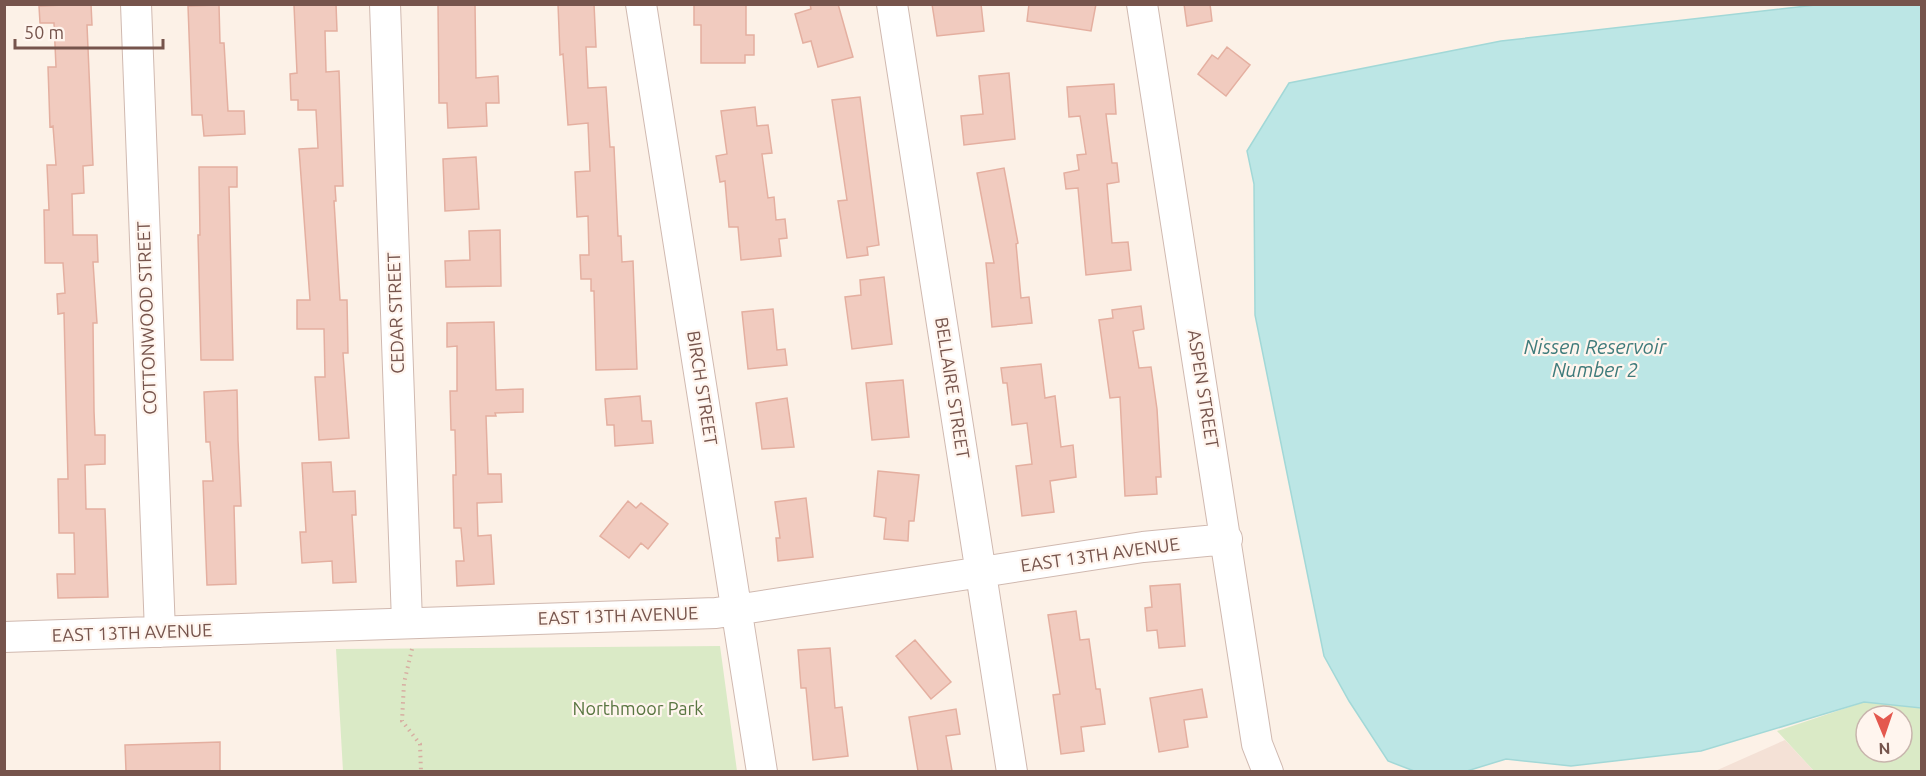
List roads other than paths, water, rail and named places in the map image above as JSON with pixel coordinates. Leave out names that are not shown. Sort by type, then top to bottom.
[{"type":"street","name":"COTTONWOOD STREET","points":[[136,4],[160,632]]},
{"type":"street","name":"CEDAR STREET","points":[[385,4],[410,635]]},
{"type":"street","name":"BIRCH STREET","points":[[641,4],[762,771]]},
{"type":"street","name":"BELLAIRE STREET","points":[[892,4],[1012,771]]},
{"type":"street","name":"ASPEN STREET","points":[[1142,4],[1227,539],[1257,744],[1268,771]]},
{"type":"street","name":"EAST 13TH AVENUE","points":[[4,638],[160,632],[410,635],[704,613],[737,610],[1143,547],[1227,539]]},
{"type":"water","name":"Nissen Reservoir Number 2","points":[[1824,4],[1921,5],[1921,708],[1914,707],[1914,704],[1864,702],[1701,751],[1571,766],[1506,759],[1467,771],[1414,771],[1388,761],[1349,701],[1324,656],[1255,315],[1254,184],[1247,151],[1289,83],[1501,41]]},
{"type":"park label","name":"Northmoor Park","points":[[638,709]]}]
